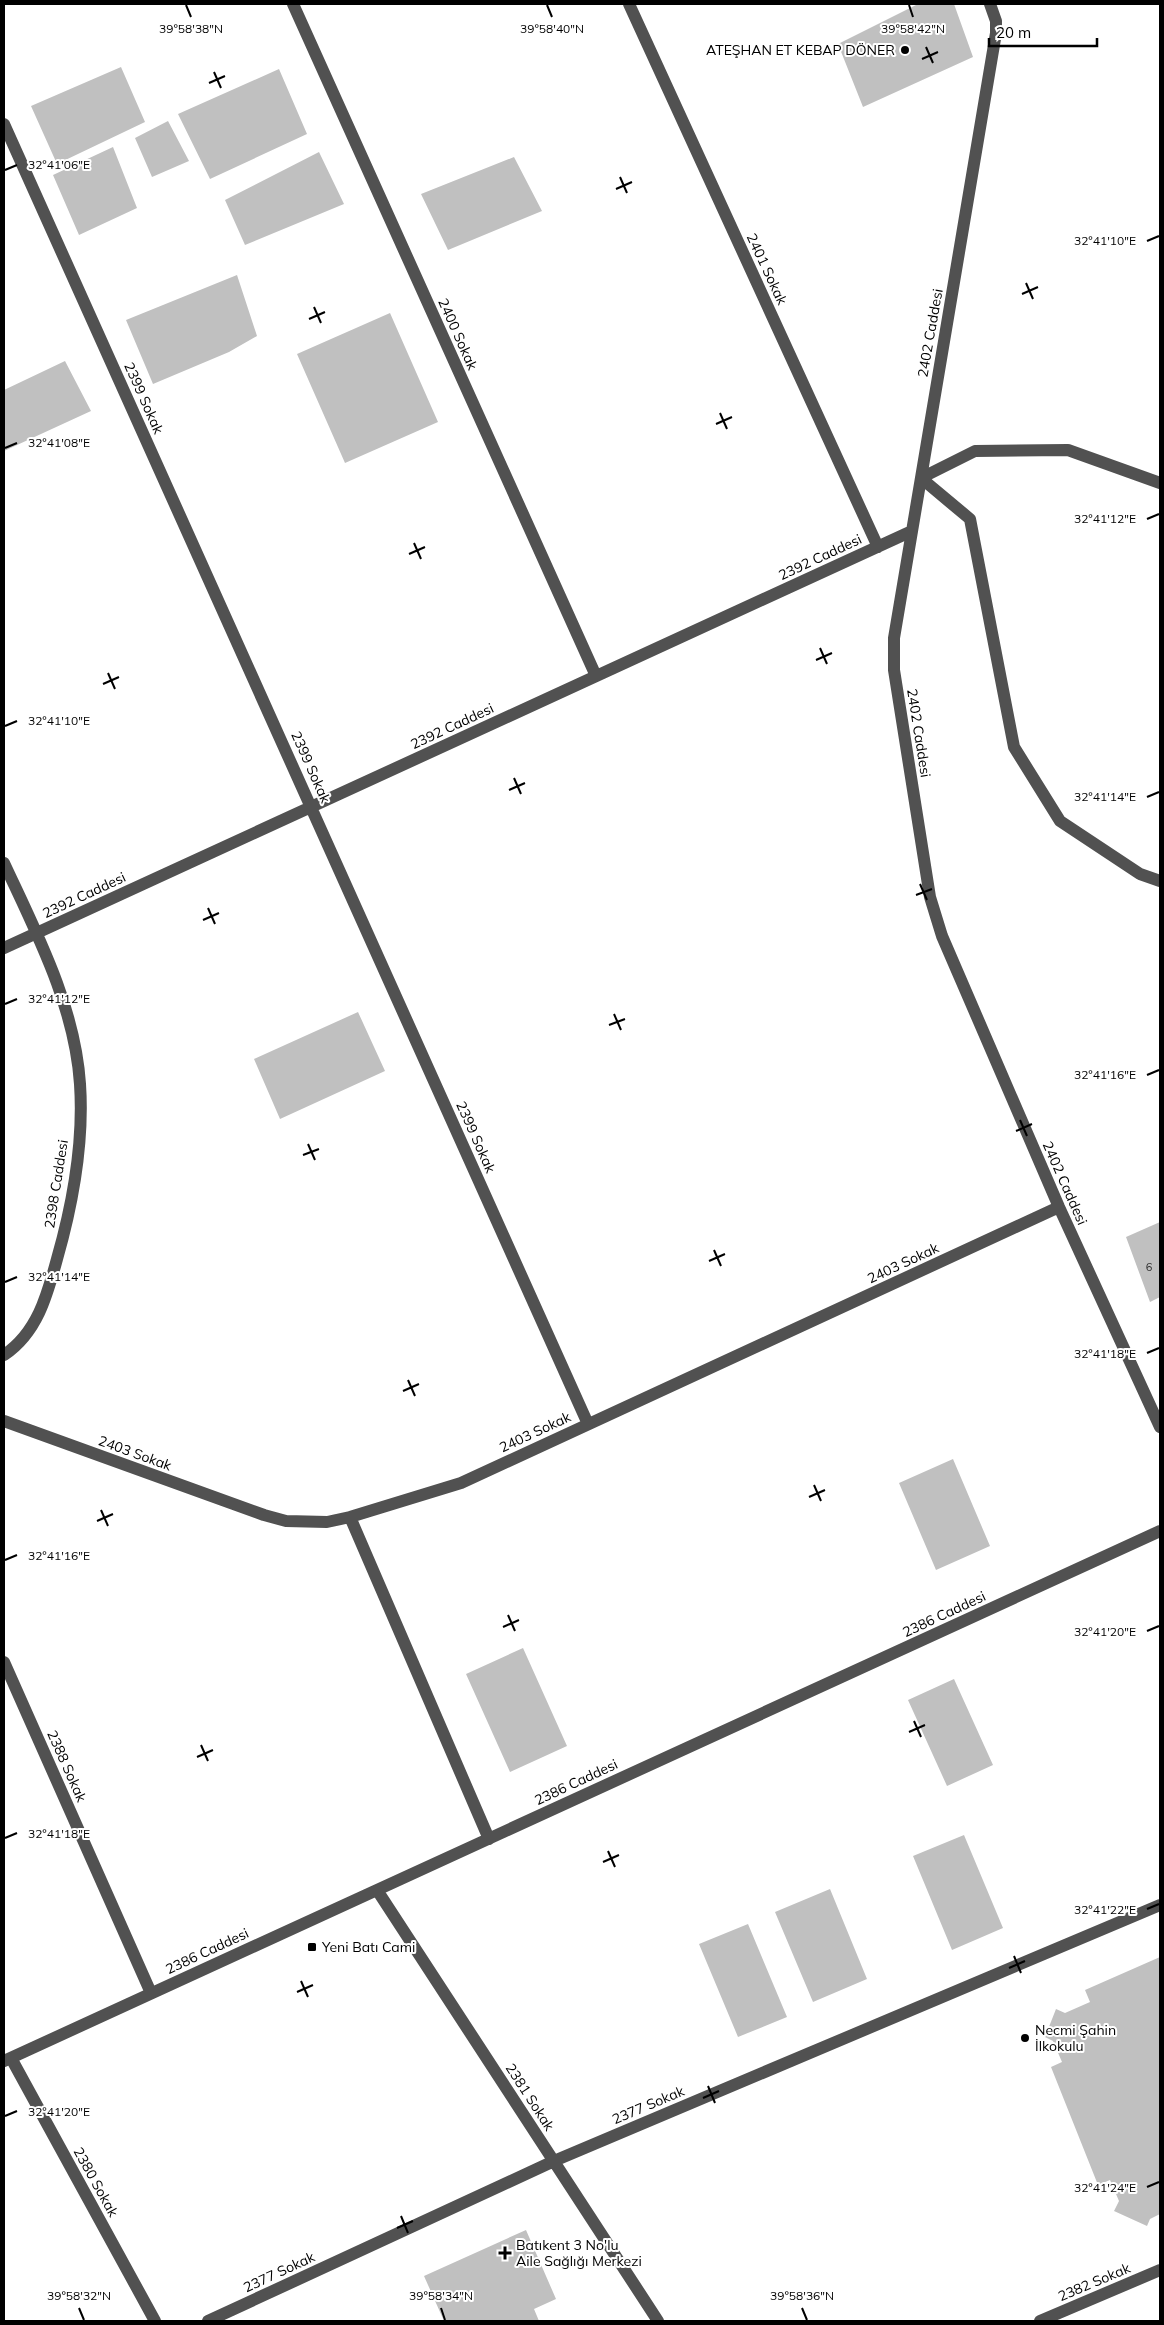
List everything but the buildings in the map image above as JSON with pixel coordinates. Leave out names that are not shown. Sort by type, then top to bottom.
[{"type":"street","name":"2400 Sokak","points":[[293,4],[596,676]]},
{"type":"street","name":"2401 Sokak","points":[[629,4],[878,547]]},
{"type":"street","name":"2402 Caddesi","points":[[990,4],[996,21],[996,33],[894,638],[894,670],[930,897],[942,936],[1059,1207],[1160,1427]]},
{"type":"street","name":"2399 Sokak","points":[[4,124],[588,1424]]},
{"type":"street","points":[[1160,483],[1068,450],[975,451],[921,478],[970,519],[1014,747],[1060,821],[1140,874],[1160,881]]},
{"type":"street","name":"2392 Caddesi","points":[[4,948],[912,531]]},
{"type":"street","name":"2398 Caddesi","points":[[4,863],[36,933],[55,981],[70,1028],[80,1083],[79,1151],[68,1222],[51,1282],[37,1320],[18,1346],[4,1355]]},
{"type":"street","name":"2403 Sokak","points":[[4,1421],[264,1515],[286,1521],[327,1522],[350,1517],[461,1482],[1059,1207]]},
{"type":"street","points":[[350,1517],[489,1839]]},
{"type":"street","name":"2386 Caddesi","points":[[7,2059],[1160,1531]]},
{"type":"street","name":"2388 Sokak","points":[[4,1662],[151,1993]]},
{"type":"street","name":"2381 Sokak","points":[[377,1890],[658,2321]]},
{"type":"street","name":"2377 Sokak","points":[[208,2321],[554,2161],[1160,1905]]},
{"type":"street","name":"2380 Sokak","points":[[7,2059],[155,2321]]},
{"type":"street","name":"2382 Sokak","points":[[1040,2321],[1160,2270]]},
{"type":"place","name":"ATEŞHAN ET KEBAP DÖNER","points":[[905,50]]},
{"type":"place","name":"Yeni Batı Cami","points":[[312,1947]]},
{"type":"place","name":"Necmi Şahin İlkokulu","points":[[1025,2038]]},
{"type":"place","name":"Batıkent 3 No'lu Aile Sağlığı Merkezi","points":[[505,2253]]}]
